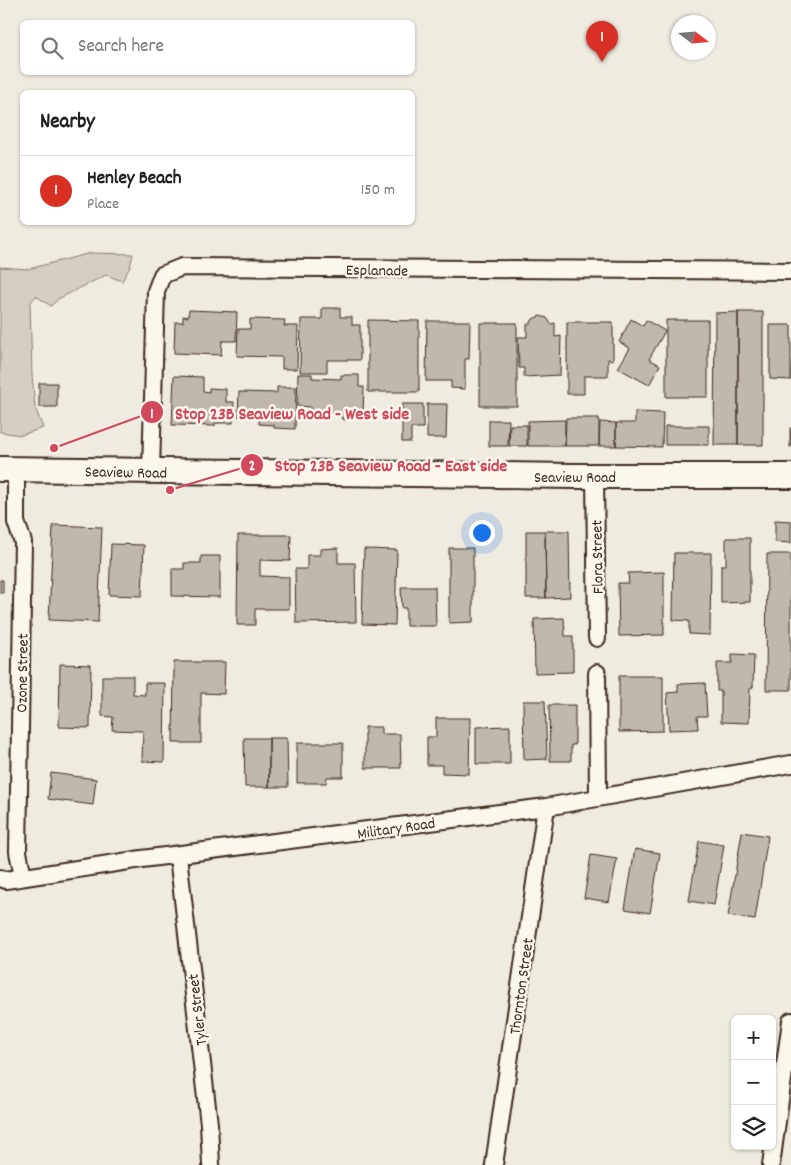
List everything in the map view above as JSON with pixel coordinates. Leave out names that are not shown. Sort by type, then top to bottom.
[{"type":"main road","name":"Seaview Road","points":[[8,469],[595,476],[791,476]]},
{"type":"street","name":"Esplanade","points":[[150,471],[156,291],[162,275],[182,267],[791,272]]},
{"type":"street","name":"Ozone Street","points":[[8,469],[16,522],[23,542],[18,852],[24,877]]},
{"type":"street","name":"Flora Street","points":[[595,476],[597,638]]},
{"type":"street","points":[[597,673],[598,795],[602,796]]},
{"type":"street","name":"Military Road","points":[[0,878],[6,880],[142,859],[178,856],[546,807],[791,764]]},
{"type":"street","name":"Thornton Street","points":[[494,1165],[546,807]]},
{"type":"street","name":"Tyler Street","points":[[178,856],[209,1124],[211,1165]]},
{"type":"street","points":[[771,1165],[791,1021]]},
{"type":"shaded area","points":[[91,253],[133,254],[130,267],[122,281],[106,275],[58,299],[51,306],[36,296],[30,303],[35,407],[43,428],[21,435],[0,432],[0,267],[28,269]]},
{"type":"building","points":[[322,308],[340,308],[340,317],[352,317],[352,325],[360,325],[360,360],[327,360],[327,372],[300,372],[301,319],[322,319]]},
{"type":"building","points":[[189,310],[237,312],[236,341],[222,341],[221,355],[174,353],[175,322],[183,322],[183,316],[188,317]]},
{"type":"building","points":[[738,312],[763,312],[763,445],[738,445]]},
{"type":"building","points":[[738,312],[738,445],[714,445],[715,313]]},
{"type":"building","points":[[540,316],[547,318],[551,324],[555,323],[555,337],[561,336],[560,375],[524,377],[524,368],[519,368],[518,337],[527,337],[527,324],[530,324],[533,319]]},
{"type":"building","points":[[250,319],[285,320],[284,326],[298,326],[297,369],[282,369],[282,357],[237,356],[238,329],[250,329]]},
{"type":"building","points":[[631,319],[643,326],[646,320],[665,331],[649,359],[660,365],[649,385],[618,368],[630,348],[619,342]]},
{"type":"building","points":[[368,320],[419,321],[419,392],[368,392]]},
{"type":"building","points":[[666,320],[708,320],[708,397],[666,397]]},
{"type":"building","points":[[427,321],[470,321],[469,359],[465,359],[465,389],[451,388],[451,381],[426,381]]},
{"type":"building","points":[[567,322],[613,322],[613,360],[608,359],[608,376],[584,376],[584,394],[567,394]]},
{"type":"building","points":[[480,323],[517,323],[517,406],[480,406]]},
{"type":"building","points":[[770,325],[791,325],[791,380],[770,379]]},
{"type":"building","points":[[298,374],[312,374],[312,378],[341,379],[341,375],[359,375],[359,387],[364,387],[363,413],[352,413],[351,418],[345,420],[341,418],[340,413],[324,413],[319,417],[313,416],[310,407],[297,406]]},
{"type":"building","points":[[174,376],[203,377],[203,391],[209,392],[209,388],[226,389],[226,402],[234,402],[233,423],[215,423],[215,426],[172,425]]},
{"type":"building","points":[[39,383],[57,383],[57,407],[39,407]]},
{"type":"building","points":[[277,387],[296,387],[295,429],[274,428],[274,425],[259,424],[259,417],[238,416],[239,392],[277,393]]},
{"type":"building","points":[[402,404],[423,404],[423,428],[411,428],[411,442],[402,442]]},
{"type":"building","points":[[427,404],[447,404],[446,438],[427,438]]},
{"type":"building","points":[[635,412],[663,413],[662,447],[616,446],[616,423],[635,423]]},
{"type":"building","points":[[566,418],[599,418],[599,446],[565,446]]},
{"type":"building","points":[[489,420],[509,420],[508,446],[489,446]]},
{"type":"building","points":[[565,420],[565,446],[528,446],[528,421]]},
{"type":"building","points":[[600,422],[616,423],[616,446],[599,446]]},
{"type":"building","points":[[510,425],[527,425],[527,446],[509,446]]},
{"type":"building","points":[[665,426],[709,426],[709,445],[665,445]]},
{"type":"building","points":[[791,428],[791,447],[790,447]]},
{"type":"building","points":[[775,520],[791,521],[791,543],[775,542]]},
{"type":"building","points":[[53,525],[102,527],[98,622],[49,620]]},
{"type":"building","points":[[526,531],[545,531],[546,598],[526,598]]},
{"type":"building","points":[[545,531],[569,531],[570,597],[546,598]]},
{"type":"building","points":[[238,535],[291,535],[290,561],[260,560],[260,576],[289,577],[289,609],[255,609],[255,625],[237,625]]},
{"type":"building","points":[[726,538],[750,538],[750,602],[721,603],[721,565],[726,565]]},
{"type":"building","points":[[111,544],[144,545],[142,596],[109,595]]},
{"type":"building","points":[[338,548],[338,563],[355,563],[356,622],[296,623],[295,569],[307,569],[307,555],[320,555],[320,549]]},
{"type":"building","points":[[449,548],[473,548],[473,622],[449,623]]},
{"type":"building","points":[[364,549],[397,550],[395,625],[362,624]]},
{"type":"building","points":[[674,553],[711,553],[710,635],[689,634],[689,621],[673,620]]},
{"type":"building","points":[[767,554],[791,554],[791,690],[766,690]]},
{"type":"building","points":[[201,556],[220,556],[220,597],[172,596],[172,569],[184,569],[184,563],[201,563]]},
{"type":"building","points":[[664,572],[664,635],[619,636],[618,583],[629,583],[628,573]]},
{"type":"building","points":[[0,580],[3,580],[3,593],[0,593]]},
{"type":"building","points":[[401,587],[435,587],[436,626],[406,626],[406,608],[402,608]]},
{"type":"building","points":[[564,618],[565,636],[573,636],[573,672],[535,673],[534,619]]},
{"type":"building","points":[[732,654],[754,655],[749,723],[721,722],[721,691],[717,691],[717,663],[732,663]]},
{"type":"building","points":[[174,662],[225,662],[224,694],[201,693],[201,743],[173,743]]},
{"type":"building","points":[[60,664],[91,665],[90,728],[59,727]]},
{"type":"building","points":[[102,676],[133,676],[133,694],[145,695],[145,683],[165,683],[164,762],[142,761],[143,731],[112,730],[113,717],[102,716]]},
{"type":"building","points":[[619,676],[663,676],[663,731],[619,732]]},
{"type":"building","points":[[705,683],[707,716],[697,716],[698,729],[669,730],[667,693],[678,692],[678,684]]},
{"type":"building","points":[[523,701],[545,701],[547,759],[524,760]]},
{"type":"building","points":[[549,705],[575,705],[575,745],[571,745],[571,761],[550,761]]},
{"type":"building","points":[[436,718],[470,718],[469,774],[442,773],[442,765],[427,765],[427,737],[436,737]]},
{"type":"building","points":[[510,726],[510,764],[476,764],[476,727]]},
{"type":"building","points":[[365,727],[381,727],[381,734],[400,734],[401,768],[365,768]]},
{"type":"building","points":[[244,738],[269,738],[269,787],[245,787]]},
{"type":"building","points":[[269,738],[287,738],[288,787],[269,787]]},
{"type":"building","points":[[297,743],[343,743],[343,777],[327,777],[326,783],[297,783]]},
{"type":"building","points":[[51,773],[96,779],[93,805],[48,799]]},
{"type":"building","points":[[742,832],[768,836],[755,920],[728,916]]},
{"type":"building","points":[[699,841],[724,845],[714,905],[689,901]]},
{"type":"building","points":[[635,849],[660,853],[650,913],[625,909]]},
{"type":"building","points":[[591,855],[617,859],[609,902],[584,898]]},
{"type":"place","name":"Henley Beach","points":[[602,62]]},
{"type":"place","name":"Stop 23B Seaview Road - West side","points":[[54,448]]},
{"type":"place","name":"Stop 23B Seaview Road - East side","points":[[170,490]]}]
